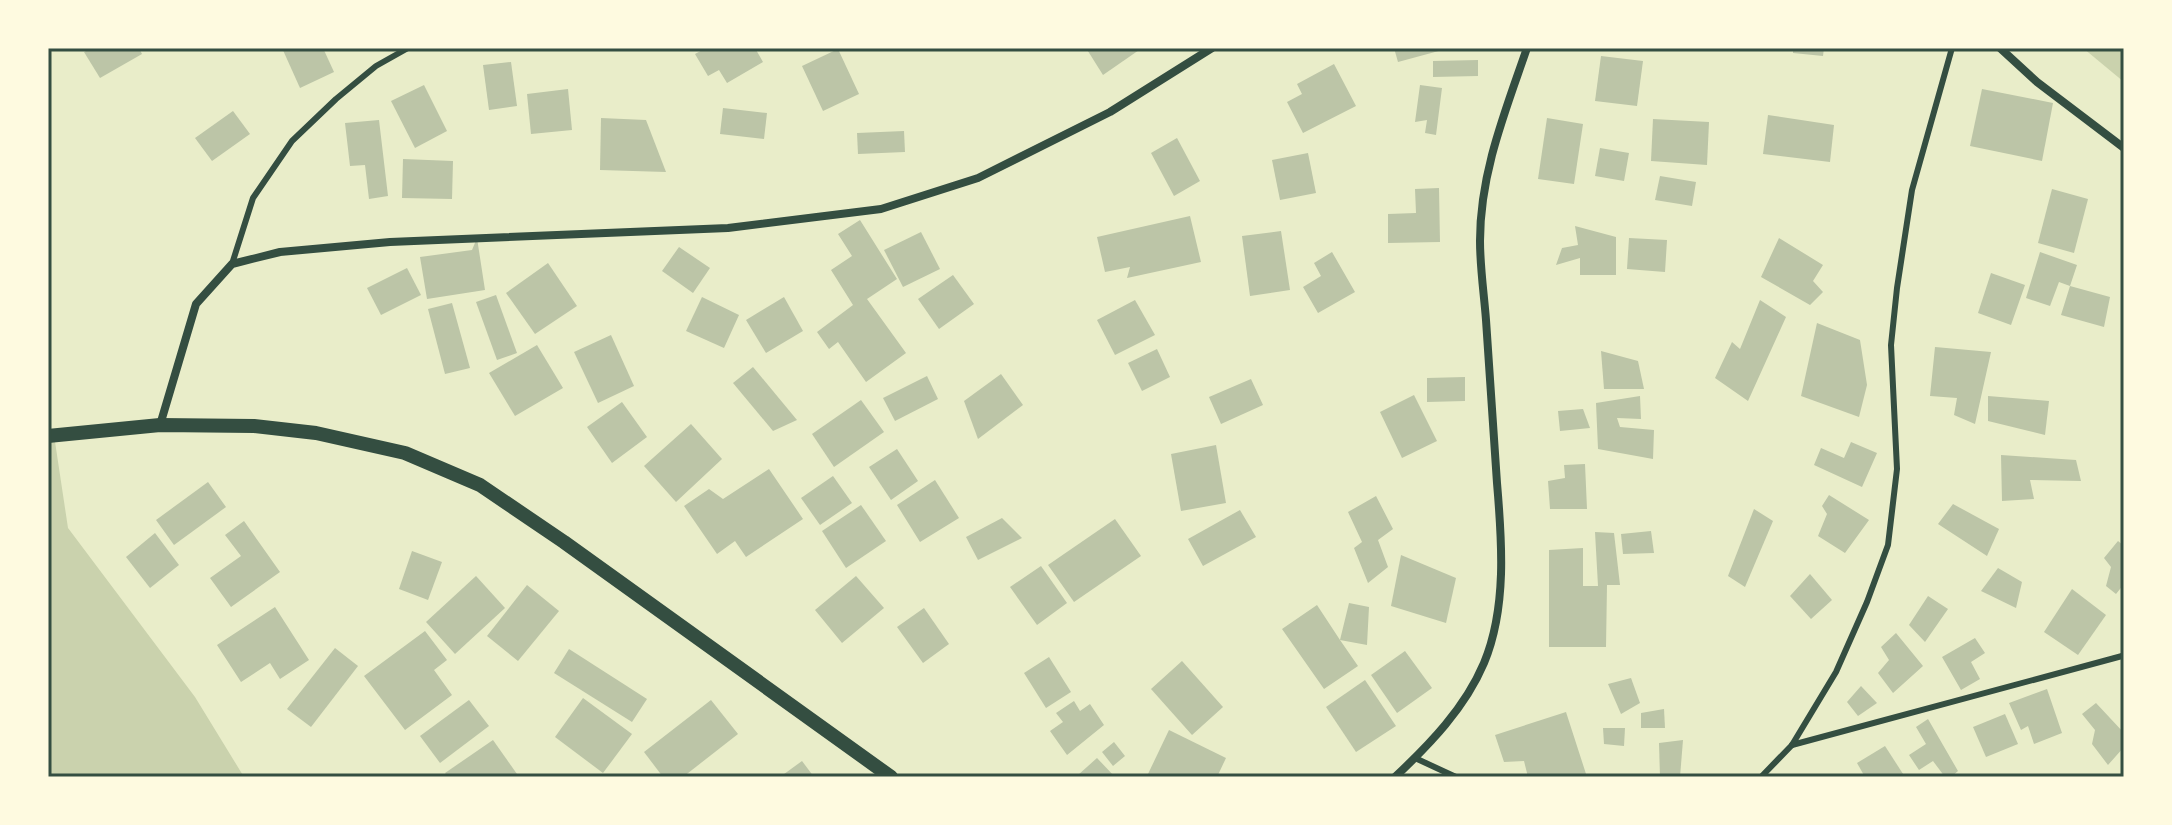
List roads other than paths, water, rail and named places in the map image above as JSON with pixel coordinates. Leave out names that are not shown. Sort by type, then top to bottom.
[{"type":"street","points":[[160,425],[196,304],[232,264],[280,252],[390,242],[728,228],[881,209],[978,178],[1110,112],[1212,48]]},
{"type":"street","points":[[1395,777],[1456,712],[1474,685],[1495,625],[1501,529],[1480,242],[1486,176],[1492,149],[1527,48]]},
{"type":"street","points":[[2000,48],[2037,82],[2124,148]]},
{"type":"street","points":[[48,436],[160,425],[254,426],[316,433],[405,453],[480,485],[891,777]]},
{"type":"lane","points":[[232,264],[253,198],[292,141],[376,66],[408,48]]},
{"type":"lane","points":[[1761,777],[1792,745],[1836,672],[1888,545],[1897,469],[1891,345],[1897,288],[1912,190],[1952,48]]},
{"type":"lane","points":[[1792,745],[2122,656]]},
{"type":"lane","points":[[1415,758],[1456,777]]}]
